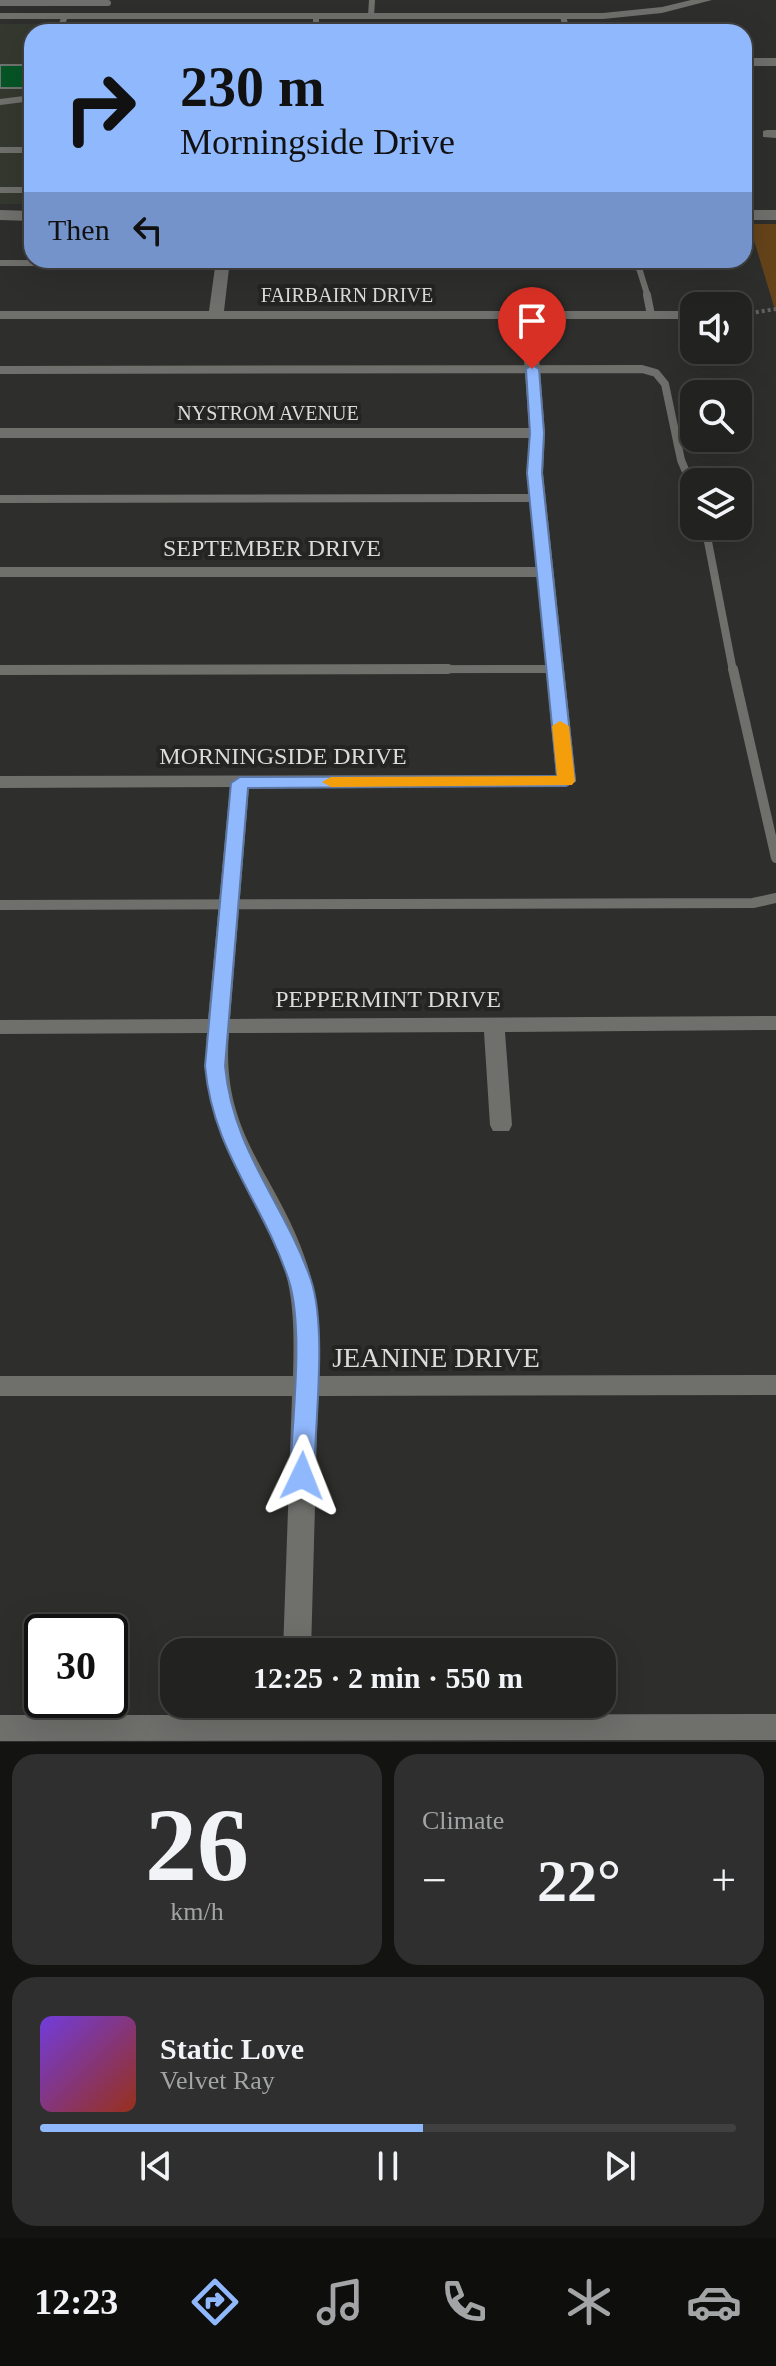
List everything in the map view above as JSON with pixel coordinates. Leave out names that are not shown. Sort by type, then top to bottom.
[{"type":"street","points":[[0,16],[563,16],[632,14],[678,2],[706,0]]},
{"type":"street","points":[[752,62],[776,62]]},
{"type":"street","points":[[0,215],[24,216]]},
{"type":"street","points":[[752,215],[776,215]]},
{"type":"street","points":[[216,315],[222,268]]},
{"type":"street","name":"FAIRBAIRN DRIVE","points":[[0,315],[680,315]]},
{"type":"street","points":[[528,315],[537,433],[537,498],[554,669]]},
{"type":"street","name":"NYSTROM AVENUE","points":[[0,433],[537,433]]},
{"type":"street","name":"SEPTEMBER DRIVE","points":[[0,572],[544,572]]},
{"type":"street","name":"MORNINGSIDE DRIVE","points":[[0,782],[566,781],[554,669]]},
{"type":"street","points":[[240,783],[215,1066],[217,1093],[228,1132],[243,1165],[277,1222],[301,1284],[307,1329],[297,1638]]},
{"type":"street","name":"PEPPERMINT DRIVE","points":[[0,1027],[776,1023]]},
{"type":"street","points":[[494,1024],[501,1125]]},
{"type":"street","name":"JEANINE DRIVE","points":[[0,1386],[776,1385]]},
{"type":"street","points":[[0,1728],[246,1718]]},
{"type":"street","points":[[382,1718],[776,1727]]},
{"type":"lane","points":[[371,16],[372,0]]},
{"type":"lane","points":[[0,3],[109,1],[104,16]]},
{"type":"lane","points":[[62,24],[65,16]]},
{"type":"lane","points":[[316,16],[316,24]]},
{"type":"lane","points":[[563,16],[565,24]]},
{"type":"lane","points":[[0,102],[24,99]]},
{"type":"lane","points":[[0,150],[24,150]]},
{"type":"lane","points":[[0,190],[24,190]]},
{"type":"lane","points":[[0,263],[24,263]]},
{"type":"lane","points":[[639,268],[644,277],[651,315]]},
{"type":"lane","points":[[0,370],[642,369],[656,373],[665,384],[684,468]]},
{"type":"lane","points":[[0,499],[537,498]]},
{"type":"lane","points":[[708,540],[735,679],[776,858]]},
{"type":"lane","points":[[0,670],[554,669]]},
{"type":"lane","points":[[0,905],[753,903],[776,898]]},
{"type":"path","points":[[752,313],[776,309]]},
{"type":"shaded area","points":[[0,24],[24,24],[24,204],[0,204]]},
{"type":"shaded area","points":[[752,224],[776,224],[776,313],[752,234]]},
{"type":"building","points":[[0,65],[24,65],[24,88],[0,88]]},
{"type":"slow traffic","points":[[331,782],[566,781],[560,726]]},
{"type":"route","points":[[302,1476],[307,1329],[301,1284],[277,1222],[243,1165],[228,1132],[217,1093],[215,1066],[240,783],[566,781],[535,473],[537,433],[532,369]]}]
